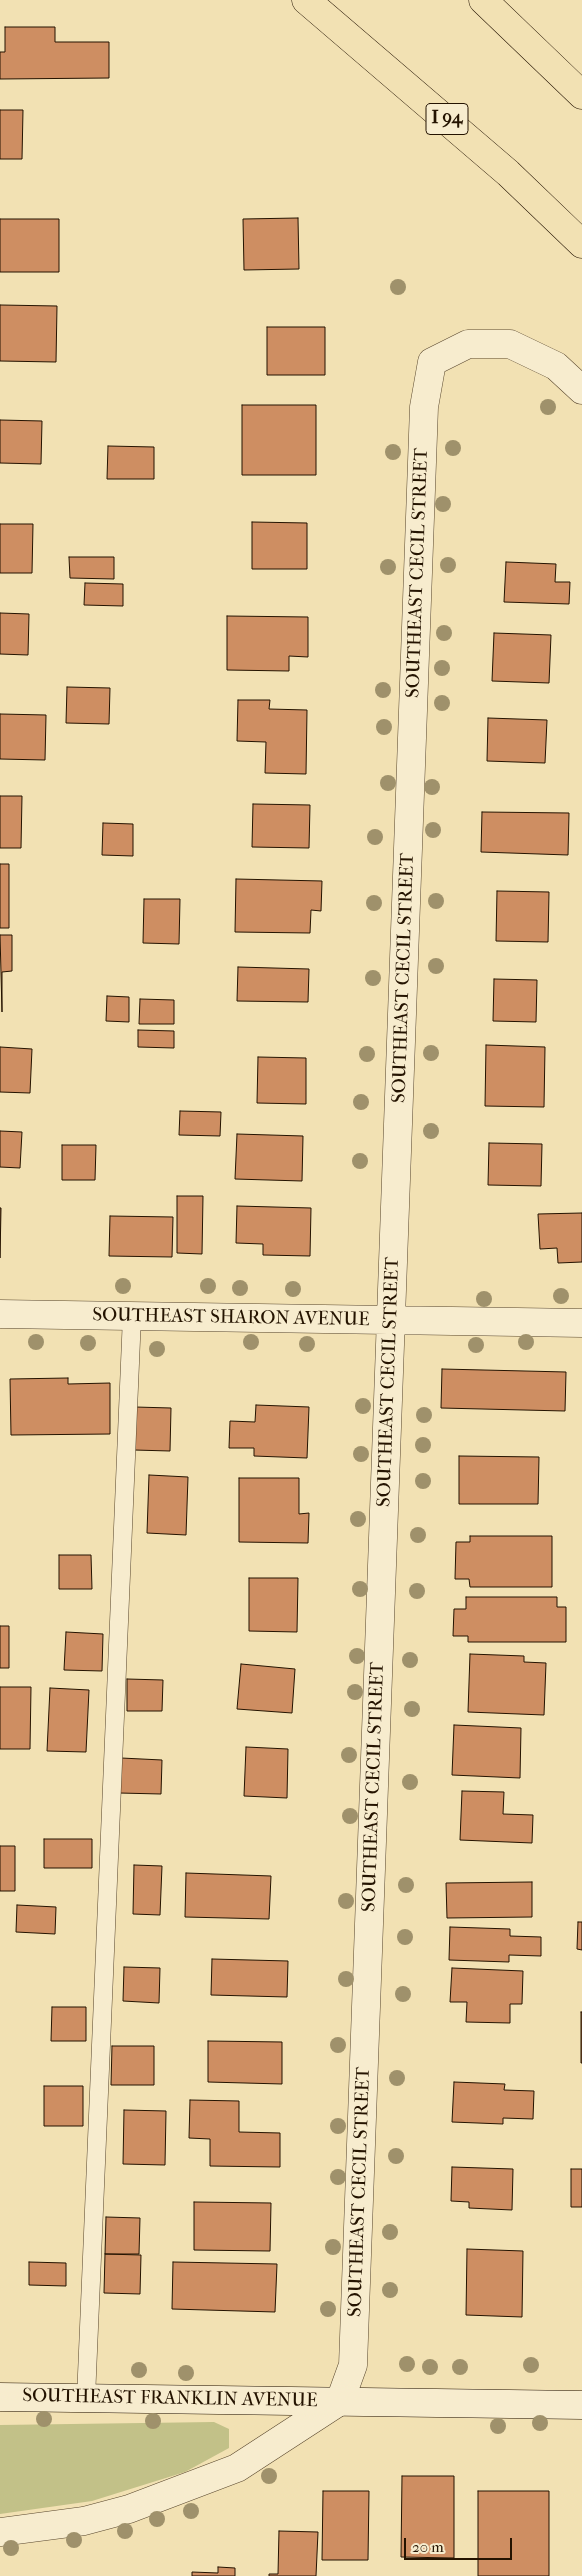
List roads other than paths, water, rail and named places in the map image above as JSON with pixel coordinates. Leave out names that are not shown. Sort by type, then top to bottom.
[{"type":"highway","name":"I 94","points":[[306,0],[508,173],[582,244]]},
{"type":"highway","points":[[483,0],[582,95]]},
{"type":"street","name":"SOUTHEAST CECIL STREET","points":[[340,2401],[354,2365],[424,407],[432,362],[468,344],[510,344],[556,366],[582,390]]},
{"type":"street","name":"SOUTHEAST SHARON AVENUE","points":[[0,1314],[582,1322]]},
{"type":"street","name":"SOUTHEAST FRANKLIN AVENUE","points":[[0,2397],[582,2405]]},
{"type":"street","name":"SOUTHEAST FRANKLIN AVENUE","points":[[0,2532],[84,2521],[189,2487],[237,2468],[340,2401]]},
{"type":"lane","points":[[86,2398],[132,1316]]}]
